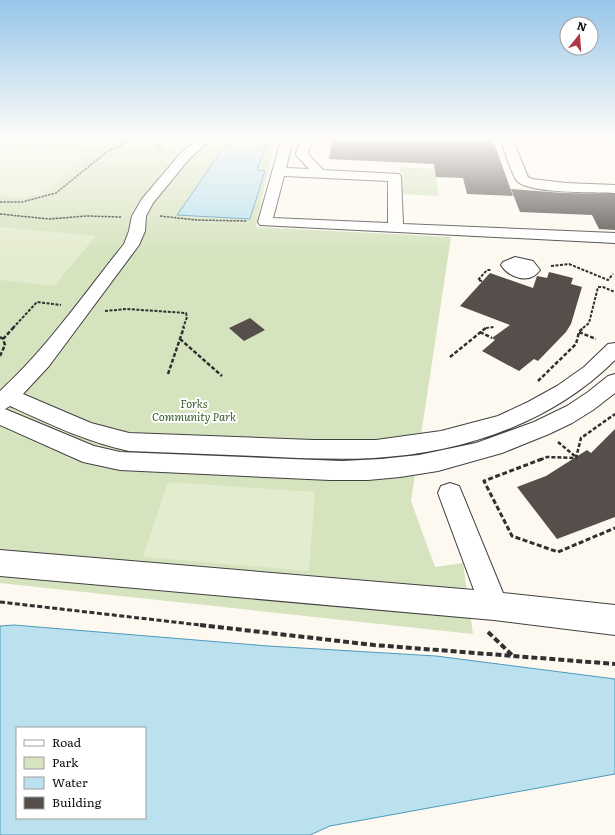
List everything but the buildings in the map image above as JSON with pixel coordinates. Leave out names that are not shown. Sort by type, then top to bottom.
[{"type":"lane","points":[[166,179],[147,202],[139,216],[137,230],[131,245],[35,369],[3,405],[91,455],[120,461],[332,470],[380,469],[427,463],[475,454],[555,423],[574,412],[611,366]]},
{"type":"lane","points":[[277,179],[265,222],[615,238]]},
{"type":"lane","points":[[394,179],[396,228]]},
{"type":"lane","points":[[522,179],[526,182],[546,186],[615,189]]},
{"type":"lane","points":[[450,493],[494,606]]},
{"type":"lane","points":[[0,563],[494,606],[615,620]]},
{"type":"path","points":[[0,202],[22,202],[56,193],[73,179]]},
{"type":"path","points":[[532,268],[570,264],[608,280],[613,274]]},
{"type":"path","points":[[534,383],[541,379],[576,344],[579,332],[589,323],[598,287],[603,287],[615,292]]},
{"type":"path","points":[[0,356],[5,348],[1,338],[37,302],[105,311],[127,309],[183,312],[186,313],[187,317],[168,374]]},
{"type":"path","points":[[450,357],[487,327],[494,327]]},
{"type":"path","points":[[480,332],[492,338]]},
{"type":"path","points":[[180,339],[222,376]]},
{"type":"path","points":[[615,414],[581,438],[576,458],[547,457],[484,481],[512,536],[558,552],[615,528]]},
{"type":"path","points":[[0,602],[374,645],[615,664]]},
{"type":"green space","name":"Forks Community Park","points":[[0,179],[266,179],[256,227],[451,237],[411,501],[435,567],[463,563],[473,634],[0,583]]},
{"type":"green space","points":[[0,179],[61,179],[43,194],[20,198],[0,196]]},
{"type":"green space","points":[[400,179],[436,179],[439,196],[400,194]]},
{"type":"green space","points":[[0,227],[96,236],[54,286],[0,280]]},
{"type":"green space","points":[[168,482],[315,492],[309,571],[143,557]]},
{"type":"water","points":[[202,179],[263,179],[250,219],[177,215]]},
{"type":"water","points":[[14,625],[268,646],[436,656],[615,679],[615,774],[330,826],[310,835],[0,835],[0,626]]}]
